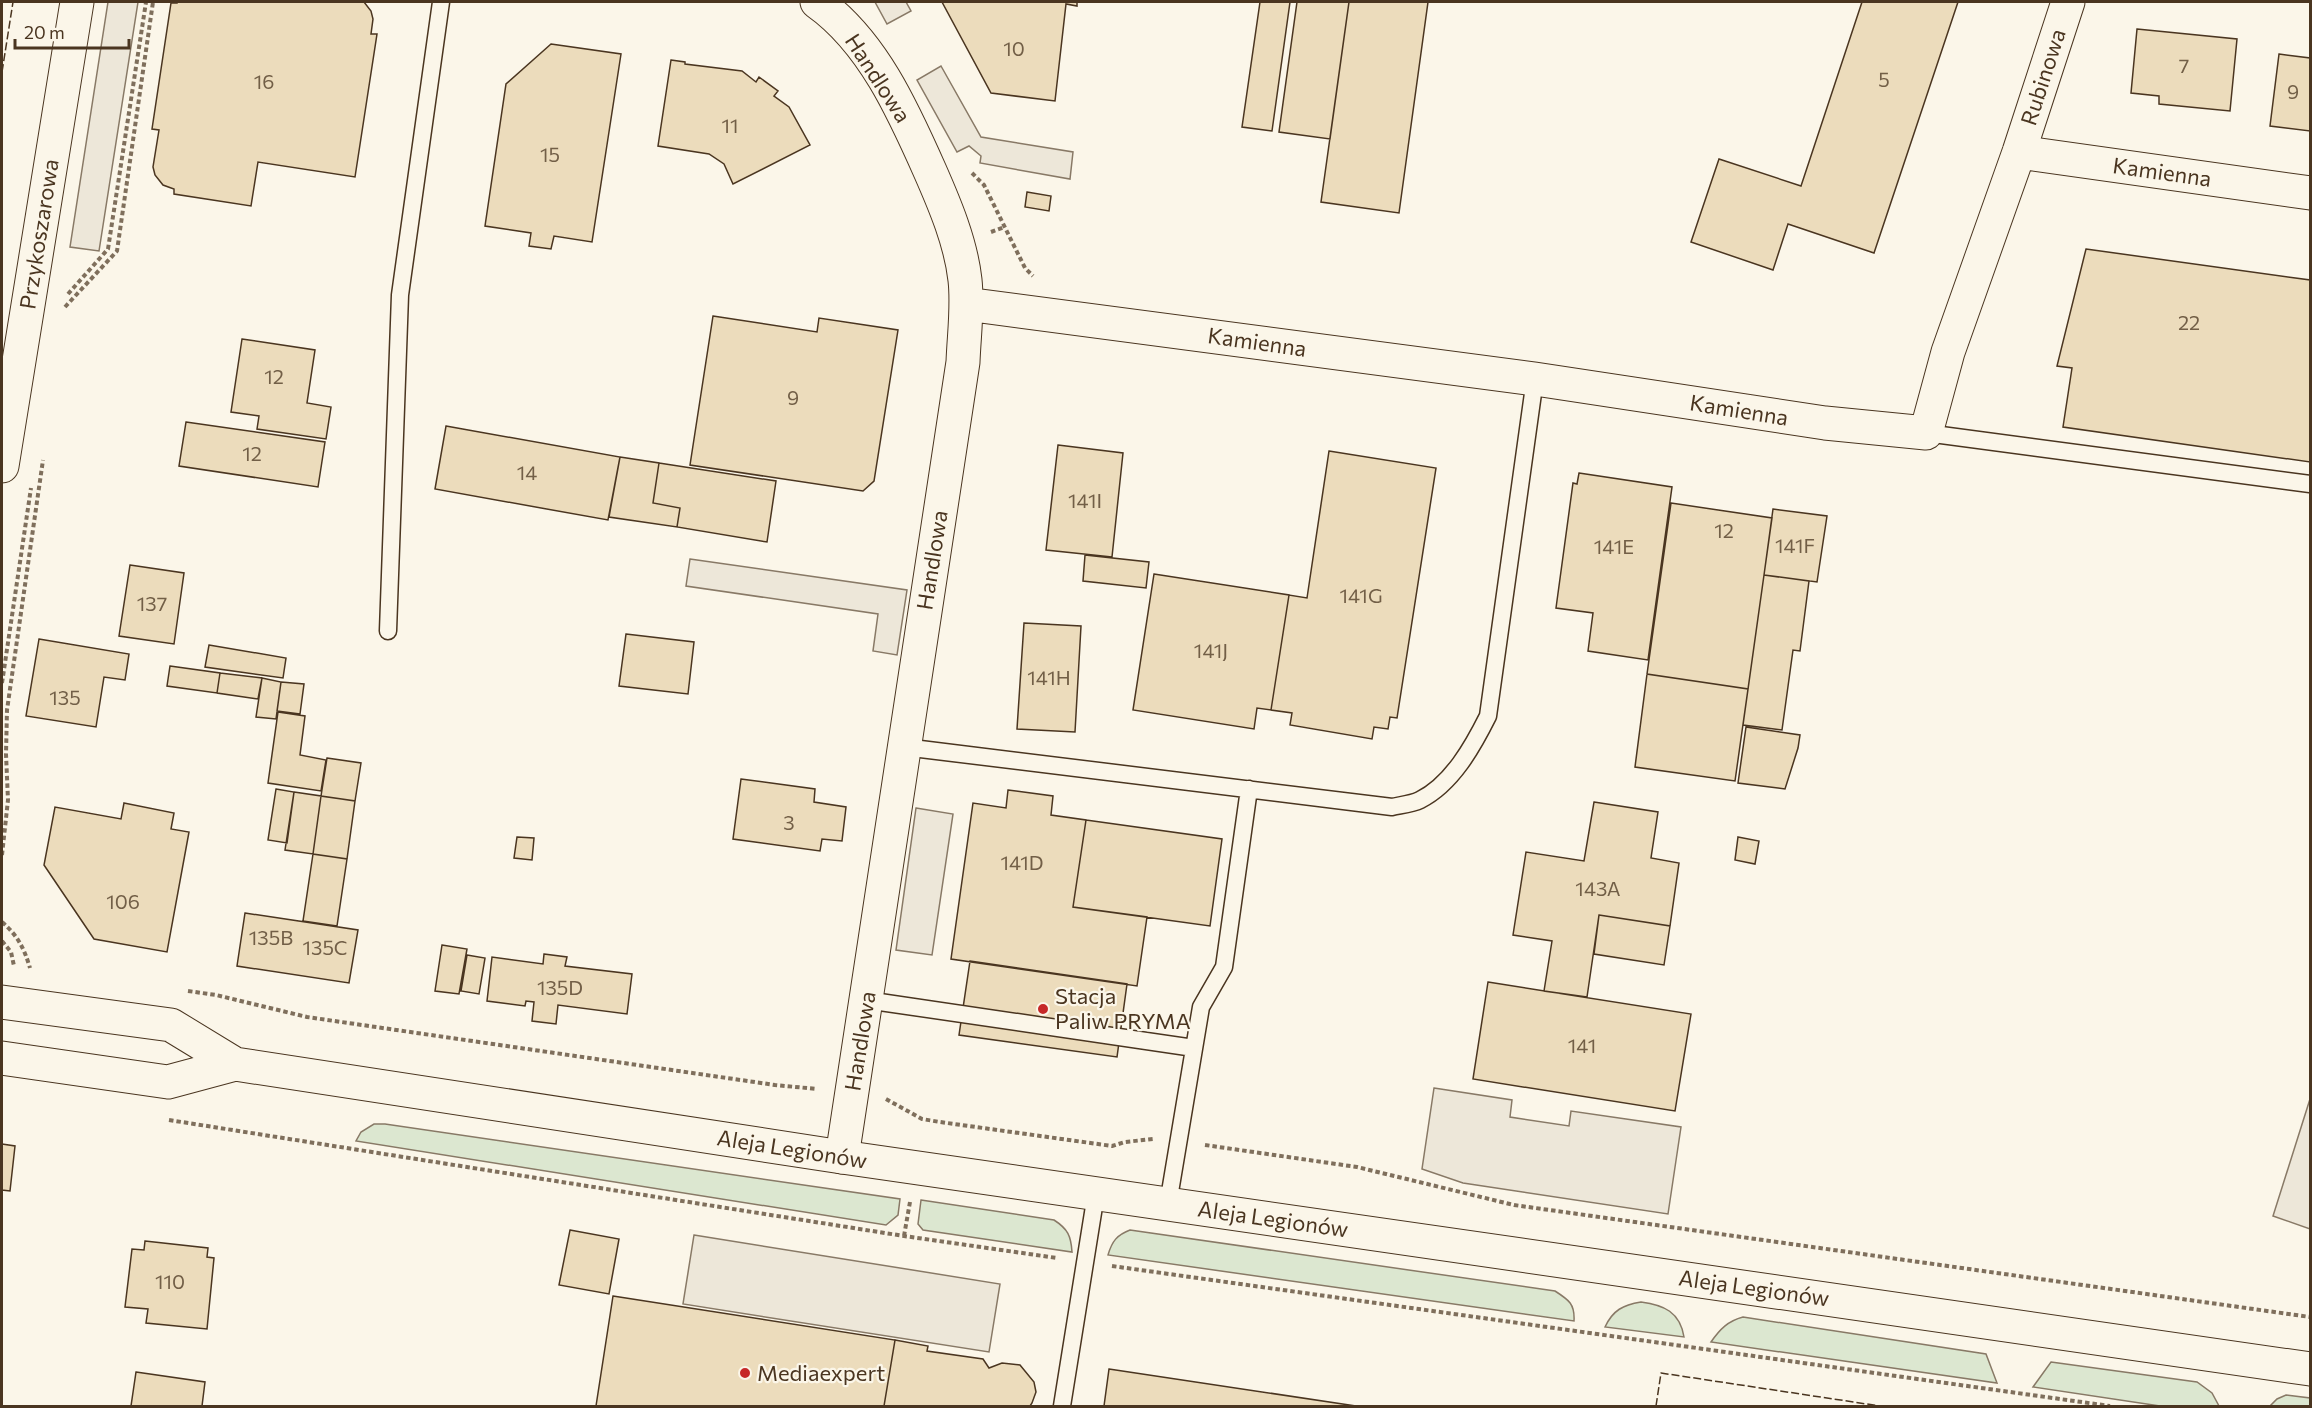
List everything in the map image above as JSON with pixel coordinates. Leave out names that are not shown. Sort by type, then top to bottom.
[{"type":"street","name":"Przykoszarowa","points":[[2,466],[77,2]]},
{"type":"street","name":"Handlowa","points":[[817,2],[830,11],[865,51],[884,79],[911,128],[953,233],[965,278],[966,304],[963,363],[842,1157]]},
{"type":"street","name":"Rubinowa","points":[[2019,152],[2068,2]]},
{"type":"street","name":"Kamienna","points":[[2019,152],[2310,193]]},
{"type":"street","points":[[1926,433],[1948,352],[2019,152]]},
{"type":"street","name":"Kamienna","points":[[966,304],[1535,379],[1825,423],[1926,433]]},
{"type":"street","name":"Aleja Legionów","points":[[2,1002],[171,1024],[236,1064],[842,1157],[2310,1368]]},
{"type":"street","name":"Aleja Legionów","points":[[2,1058],[168,1082],[236,1064]]},
{"type":"lane","points":[[388,631],[400,295],[441,2]]},
{"type":"lane","points":[[904,747],[1392,807],[1420,800],[1443,783],[1474,744],[1488,716],[1535,379]]},
{"type":"lane","points":[[1926,433],[2310,484]]},
{"type":"lane","points":[[1168,1204],[1201,1007],[1224,967],[1249,789]]},
{"type":"lane","points":[[866,1000],[1194,1048]]},
{"type":"lane","points":[[1062,1407],[1096,1194]]},
{"type":"path","points":[[66,296],[108,249],[146,2]]},
{"type":"path","points":[[64,319],[65,307],[117,250],[153,2]]},
{"type":"path","points":[[2,855],[8,800],[7,710],[43,457]]},
{"type":"path","points":[[2,684],[33,477]]},
{"type":"path","points":[[2,922],[16,934],[24,948],[30,968]]},
{"type":"green space","points":[[374,1124],[900,1199],[898,1215],[886,1225],[356,1141],[361,1132]]},
{"type":"green space","points":[[921,1200],[1054,1220],[1068,1233],[1072,1252],[923,1230],[918,1224]]},
{"type":"green space","points":[[1130,1230],[1555,1291],[1570,1303],[1574,1321],[1108,1255],[1116,1239]]},
{"type":"green space","points":[[1641,1302],[1657,1305],[1670,1311],[1679,1321],[1684,1337],[1605,1327],[1611,1316],[1619,1309]]},
{"type":"green space","points":[[1743,1317],[1986,1354],[1997,1383],[1711,1342],[1725,1326]]},
{"type":"green space","points":[[2051,1362],[2197,1382],[2212,1393],[2219,1406],[2160,1406],[2033,1387]]},
{"type":"green space","points":[[2286,1395],[2310,1398],[2310,1406],[2270,1406],[2277,1399]]},
{"type":"shaded area","points":[[108,2],[138,2],[99,251],[70,247]]},
{"type":"shaded area","points":[[875,2],[906,2],[911,11],[887,24]]},
{"type":"shaded area","points":[[941,66],[981,137],[1073,152],[1070,179],[980,163],[981,156],[969,146],[957,152],[917,80]]},
{"type":"shaded area","points":[[690,559],[907,590],[897,655],[873,651],[878,614],[686,586]]},
{"type":"shaded area","points":[[916,808],[953,814],[932,955],[896,950]]},
{"type":"shaded area","points":[[1434,1088],[1512,1100],[1510,1117],[1569,1126],[1571,1111],[1681,1127],[1668,1214],[1463,1183],[1422,1169]]},
{"type":"shaded area","points":[[2310,1099],[2310,1229],[2273,1216]]},
{"type":"shaded area","points":[[694,1235],[1000,1284],[989,1352],[683,1304]]},
{"type":"building","points":[[364,2],[371,11],[373,19],[371,34],[377,34],[355,177],[258,162],[251,206],[174,194],[174,189],[163,185],[155,175],[153,167],[159,130],[152,129],[171,3]]},
{"type":"building","points":[[942,2],[1077,2],[1077,6],[1066,4],[1055,101],[991,93]]},
{"type":"building","points":[[1260,2],[1290,2],[1272,131],[1242,127]]},
{"type":"building","points":[[1297,2],[1349,2],[1330,139],[1279,132]]},
{"type":"building","points":[[1349,2],[1428,2],[1399,213],[1321,202]]},
{"type":"building","points":[[1862,2],[1958,2],[1874,253],[1788,224],[1773,270],[1691,242],[1719,159],[1801,186]]},
{"type":"building","points":[[2137,29],[2237,39],[2230,111],[2159,104],[2159,96],[2131,93]]},
{"type":"building","points":[[551,44],[621,54],[592,242],[554,236],[551,249],[529,246],[531,233],[485,226],[506,84]]},
{"type":"building","points":[[2279,54],[2310,58],[2310,131],[2270,126]]},
{"type":"building","points":[[671,60],[685,62],[685,64],[742,71],[756,82],[759,77],[778,91],[774,96],[789,107],[810,145],[733,184],[724,164],[709,154],[658,146]]},
{"type":"building","points":[[1027,192],[1051,196],[1049,211],[1025,207]]},
{"type":"building","points":[[2086,249],[2310,280],[2310,462],[2063,427],[2072,368],[2057,366]]},
{"type":"building","points":[[713,316],[817,332],[819,318],[898,330],[874,481],[863,491],[690,465]]},
{"type":"building","points":[[242,339],[315,350],[307,403],[331,407],[326,439],[257,429],[259,416],[231,412]]},
{"type":"building","points":[[186,422],[325,442],[318,487],[179,466]]},
{"type":"building","points":[[446,426],[620,457],[608,520],[435,489]]},
{"type":"building","points":[[1058,445],[1123,453],[1112,557],[1046,550]]},
{"type":"building","points":[[1329,451],[1436,468],[1397,718],[1390,717],[1388,729],[1374,727],[1372,739],[1290,725],[1292,713],[1271,710],[1289,595],[1307,598]]},
{"type":"building","points":[[620,457],[659,463],[653,503],[680,508],[677,527],[609,517]]},
{"type":"building","points":[[659,463],[776,481],[767,542],[677,527],[680,508],[653,503]]},
{"type":"building","points":[[1579,473],[1672,487],[1648,660],[1588,651],[1593,613],[1556,608],[1573,483],[1577,484]]},
{"type":"building","points":[[1671,503],[1772,518],[1748,689],[1647,674]]},
{"type":"building","points":[[1773,509],[1827,516],[1817,582],[1764,575]]},
{"type":"building","points":[[1085,555],[1149,562],[1146,588],[1083,581]]},
{"type":"building","points":[[130,565],[184,573],[174,644],[119,636]]},
{"type":"building","points":[[1154,574],[1289,595],[1271,710],[1257,708],[1254,729],[1133,710]]},
{"type":"building","points":[[1764,575],[1809,581],[1800,651],[1793,650],[1782,730],[1743,725]]},
{"type":"building","points":[[1024,623],[1081,626],[1075,732],[1017,729]]},
{"type":"building","points":[[626,634],[694,642],[688,694],[619,686]]},
{"type":"building","points":[[39,639],[129,654],[125,680],[104,677],[96,727],[26,716]]},
{"type":"building","points":[[209,645],[286,658],[283,678],[205,667]]},
{"type":"building","points":[[170,666],[220,673],[217,693],[167,686]]},
{"type":"building","points":[[220,673],[262,678],[258,699],[217,693]]},
{"type":"building","points":[[1647,674],[1748,689],[1735,781],[1635,767]]},
{"type":"building","points":[[262,678],[281,682],[276,719],[256,717]]},
{"type":"building","points":[[281,682],[304,684],[300,714],[277,711]]},
{"type":"building","points":[[278,712],[305,716],[300,755],[326,760],[321,791],[268,783]]},
{"type":"building","points":[[1746,727],[1800,735],[1785,789],[1738,783]]},
{"type":"building","points":[[327,758],[361,763],[355,801],[321,796]]},
{"type":"building","points":[[741,779],[815,789],[814,802],[846,807],[842,841],[822,839],[820,851],[733,839]]},
{"type":"building","points":[[276,789],[294,792],[287,843],[268,840]]},
{"type":"building","points":[[1008,790],[1053,796],[1051,815],[1086,820],[1073,907],[1147,917],[1137,986],[951,959],[973,803],[1006,808]]},
{"type":"building","points":[[294,792],[321,796],[313,854],[285,850]]},
{"type":"building","points":[[321,796],[355,801],[347,859],[313,854]]},
{"type":"building","points":[[1594,802],[1658,812],[1651,858],[1679,863],[1670,926],[1599,915],[1587,997],[1544,991],[1552,941],[1513,935],[1526,852],[1584,861]]},
{"type":"building","points":[[124,803],[174,813],[171,829],[189,832],[167,952],[94,939],[44,865],[55,807],[121,819]]},
{"type":"building","points":[[1086,820],[1222,839],[1210,926],[1073,907]]},
{"type":"building","points":[[517,837],[534,838],[532,860],[514,858]]},
{"type":"building","points":[[1738,837],[1759,841],[1755,864],[1735,860]]},
{"type":"building","points":[[313,854],[347,859],[337,926],[303,921]]},
{"type":"building","points":[[245,913],[358,930],[349,983],[237,966]]},
{"type":"building","points":[[1599,915],[1670,926],[1664,965],[1594,954]]},
{"type":"building","points":[[442,945],[467,949],[459,994],[435,991]]},
{"type":"building","points":[[544,954],[567,957],[565,966],[632,974],[627,1014],[558,1005],[556,1024],[532,1021],[534,1002],[526,1001],[525,1006],[487,1001],[492,957],[543,964]]},
{"type":"building","points":[[467,955],[485,958],[479,994],[461,991]]},
{"type":"building","name":"Stacja Paliw PRYMA","points":[[970,961],[1127,984],[1117,1057],[959,1035]]},
{"type":"building","points":[[1488,982],[1691,1014],[1675,1111],[1473,1079]]},
{"type":"building","points":[[2,1144],[15,1146],[10,1191],[2,1190]]},
{"type":"building","points":[[570,1230],[619,1239],[609,1294],[559,1285]]},
{"type":"building","points":[[145,1241],[208,1248],[207,1257],[214,1258],[207,1329],[146,1323],[148,1309],[125,1307],[132,1249],[144,1250]]},
{"type":"building","name":"Mediaexpert","points":[[613,1296],[895,1340],[884,1406],[596,1406]]},
{"type":"building","points":[[895,1340],[928,1346],[927,1351],[983,1359],[989,1368],[1002,1363],[1020,1365],[1034,1382],[1036,1392],[1032,1403],[1030,1406],[884,1406]]},
{"type":"building","points":[[1109,1369],[1356,1406],[1104,1406]]},
{"type":"building","points":[[136,1372],[205,1382],[202,1406],[131,1406]]},
{"type":"fence","points":[[2,72],[13,2]]},
{"type":"fence","points":[[1656,1406],[1661,1373],[1880,1406]]},
{"type":"place","name":"Stacja Paliw PRYMA","points":[[1043,1009]]},
{"type":"place","name":"Mediaexpert","points":[[745,1373]]}]
